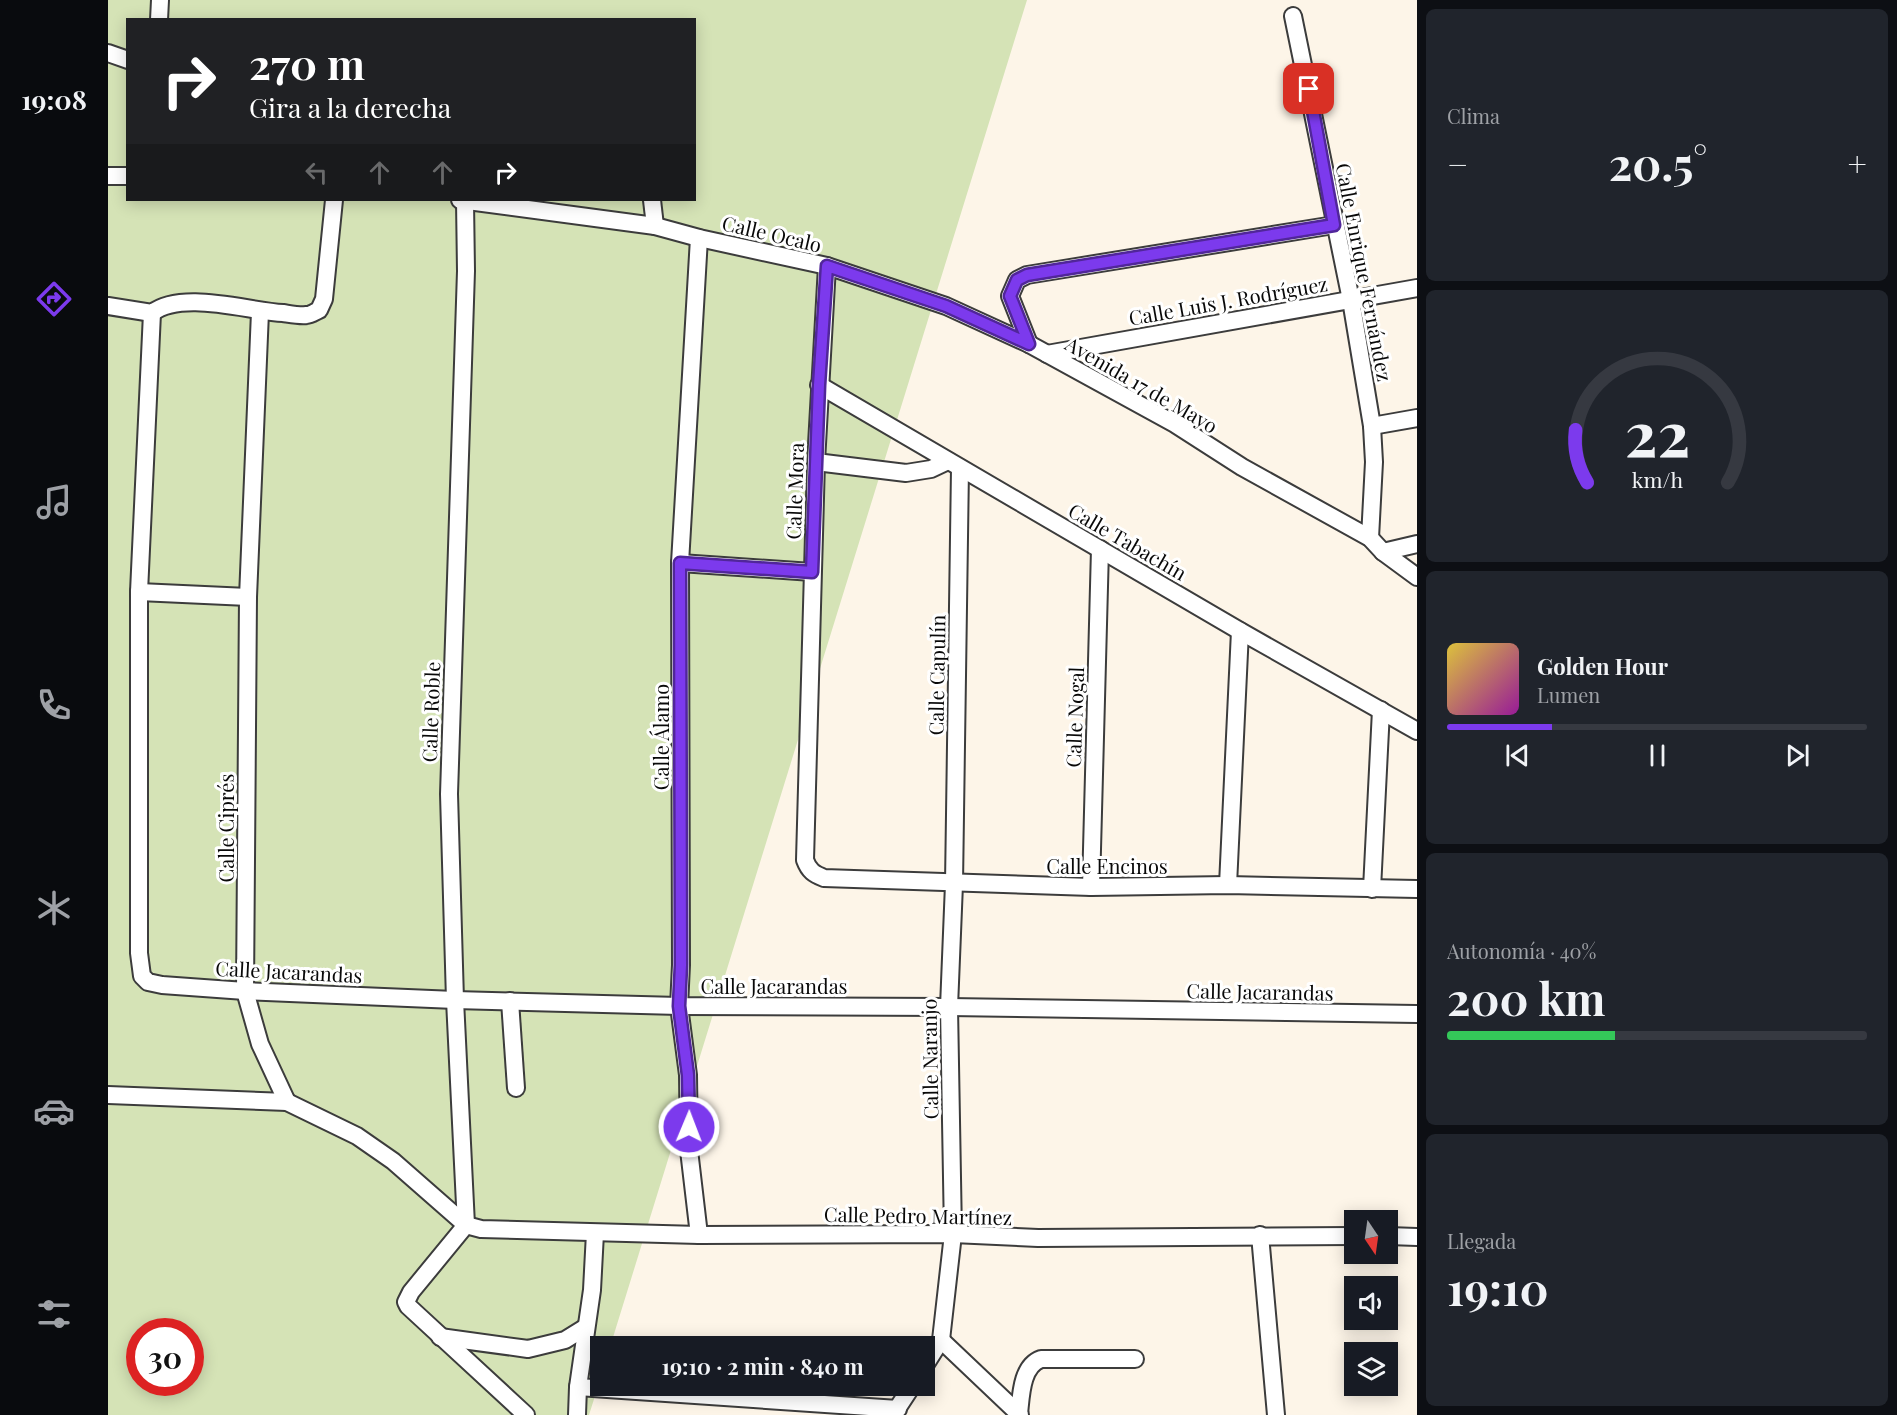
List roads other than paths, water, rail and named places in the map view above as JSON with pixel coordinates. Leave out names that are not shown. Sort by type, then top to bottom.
[{"type":"street","points":[[159,18],[160,0]]},
{"type":"street","name":"Calle Enrique Fernández","points":[[1293,16],[1351,300],[1372,426],[1374,462],[1370,538]]},
{"type":"street","points":[[108,53],[126,59]]},
{"type":"street","points":[[108,176],[126,176]]},
{"type":"street","points":[[108,306],[152,313],[160,307],[196,303],[260,312],[307,315],[319,309],[324,299],[334,201]]},
{"type":"street","name":"Calle Roble","points":[[462,201],[465,283],[449,794],[455,1000],[474,1227]]},
{"type":"street","name":"Calle Ocalo","points":[[469,201],[655,226],[827,266]]},
{"type":"street","points":[[652,201],[655,226]]},
{"type":"street","points":[[1029,344],[1010,296],[1017,280],[1027,275],[1334,225]]},
{"type":"street","name":"Calle Álamo","points":[[699,238],[680,563],[681,965],[679,1006],[689,1085],[689,1150],[699,1235]]},
{"type":"street","name":"Avenida 17 de Mayo","points":[[827,266],[946,306],[1029,344],[1174,424],[1242,467],[1370,538],[1383,552],[1417,578]]},
{"type":"street","name":"Calle Mora","points":[[805,860],[816,462],[827,266]]},
{"type":"street","name":"Calle Luis J. Rodríguez","points":[[1047,354],[1417,288]]},
{"type":"street","name":"Calle Ciprés","points":[[260,312],[248,597],[245,991],[260,1044],[287,1102]]},
{"type":"street","points":[[152,313],[139,592],[248,597]]},
{"type":"street","name":"Calle Tabachín","points":[[819,385],[1240,631],[1417,731]]},
{"type":"street","points":[[1372,426],[1417,418]]},
{"type":"street","points":[[816,462],[906,472],[931,470],[954,464]]},
{"type":"street","name":"Calle Capulín","points":[[954,464],[954,884]]},
{"type":"street","points":[[1383,552],[1417,544]]},
{"type":"street","name":"Calle Nogal","points":[[1091,886],[1100,549]]},
{"type":"street","points":[[680,563],[812,572]]},
{"type":"street","name":"Calle Jacarandas","points":[[139,592],[140,968],[142,976],[148,982],[245,991],[679,1006],[949,1007],[1417,1014]]},
{"type":"street","points":[[1228,885],[1240,631]]},
{"type":"street","points":[[1372,889],[1381,710]]},
{"type":"street","name":"Calle Encinos","points":[[805,860],[813,874],[824,878],[954,884],[1228,885],[1417,889]]},
{"type":"street","name":"Calle Naranjo","points":[[941,1340],[953,1234],[949,1007],[954,884]]},
{"type":"street","points":[[510,1001],[516,1088]]},
{"type":"street","points":[[108,1095],[287,1102],[357,1136],[393,1161],[474,1227],[411,1292],[406,1302],[408,1306],[526,1415]]},
{"type":"street","name":"Calle Pedro Martínez","points":[[474,1227],[699,1235],[953,1234],[1038,1238],[1344,1236]]},
{"type":"street","points":[[577,1415],[578,1387],[592,1290],[595,1233]]},
{"type":"street","points":[[1260,1235],[1276,1415]]},
{"type":"street","points":[[1398,1236],[1417,1237]]},
{"type":"street","points":[[440,1337],[528,1349],[565,1340],[586,1327]]},
{"type":"street","points":[[935,1350],[941,1340],[1020,1415]]},
{"type":"street","points":[[1020,1415],[1022,1388],[1035,1361],[1041,1359],[1135,1359]]},
{"type":"street","points":[[578,1387],[896,1412],[906,1396]]}]
